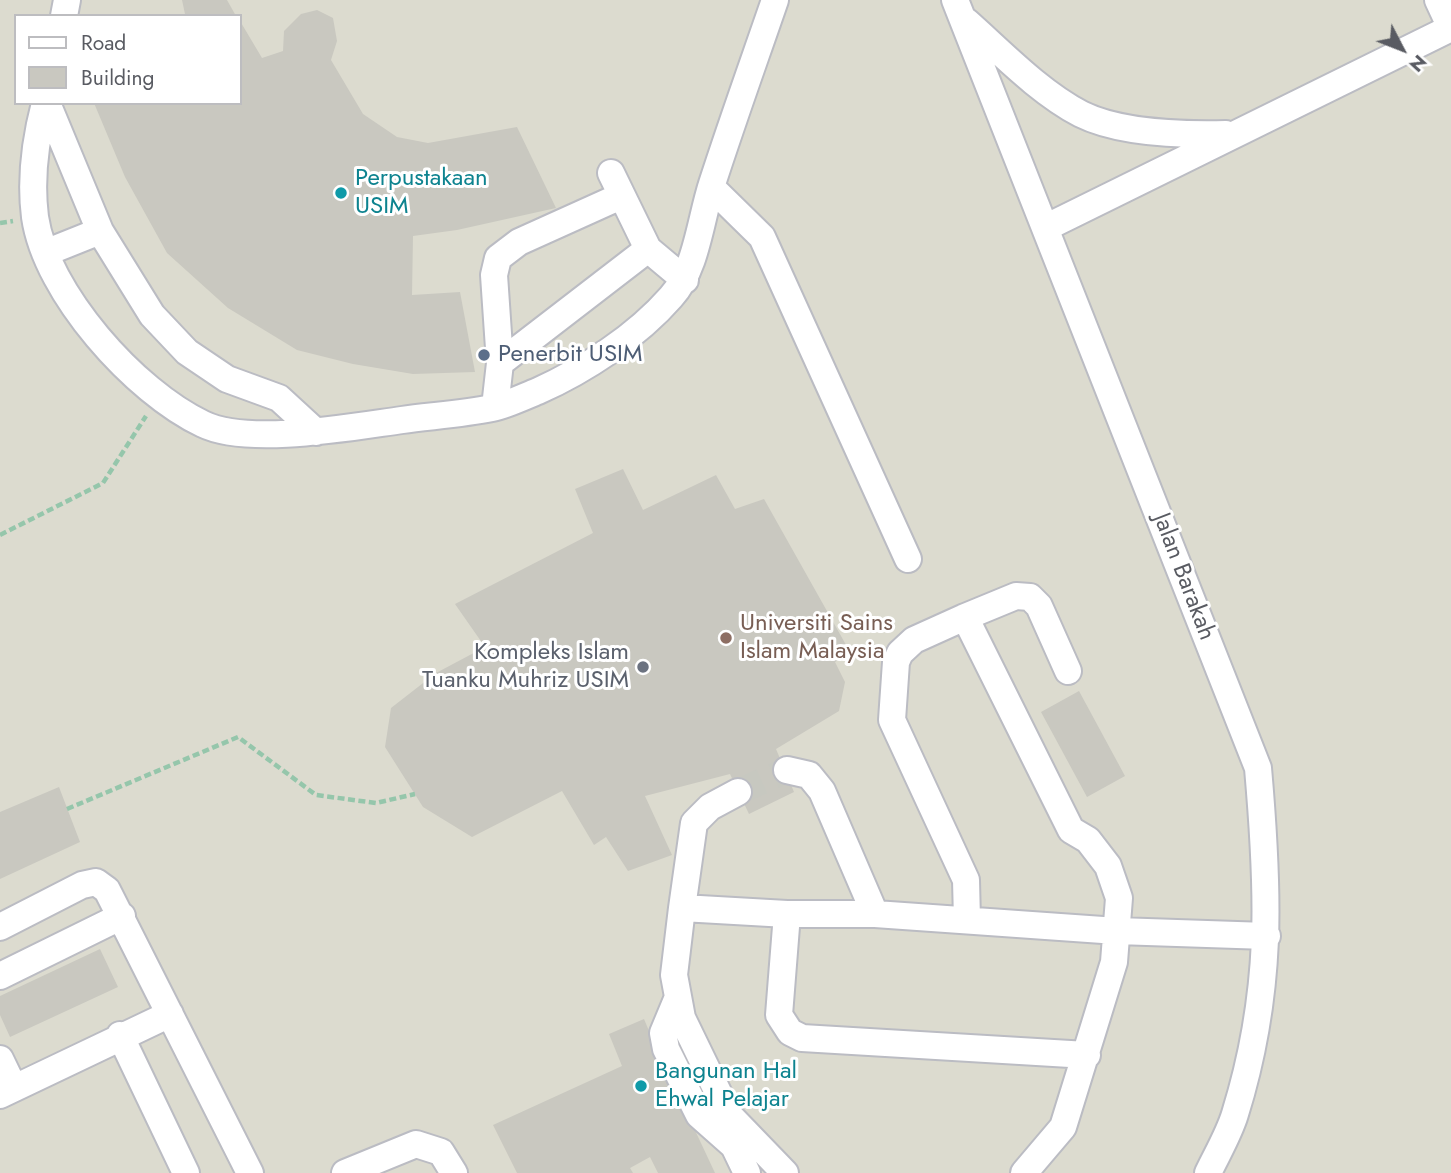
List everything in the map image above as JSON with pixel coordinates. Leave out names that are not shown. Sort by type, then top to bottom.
[{"type":"street","points":[[45,105],[33,152],[35,218],[45,253],[65,291],[110,352],[160,396],[204,425],[255,434],[316,432],[495,407],[539,391],[615,345],[670,299],[685,280],[711,187],[775,0]]},
{"type":"street","points":[[1047,228],[1451,28],[1438,0]]},
{"type":"street","points":[[959,9],[1036,82],[1082,115],[1135,129],[1185,135],[1235,134]]},
{"type":"street","name":"Jalan Barakah","points":[[959,9],[1258,768],[1267,866],[1267,936],[1257,1029],[1234,1117],[1208,1173]]},
{"type":"street","points":[[47,105],[100,231],[152,315],[187,352],[228,379],[279,398],[316,432]]},
{"type":"street","points":[[495,407],[500,363],[494,275],[498,258],[519,242],[616,184],[648,249],[685,280]]},
{"type":"street","points":[[711,187],[762,237],[908,559]]},
{"type":"street","points":[[45,253],[100,231]]},
{"type":"street","points":[[500,363],[648,249]]},
{"type":"street","points":[[967,920],[965,880],[892,720],[895,662],[900,653],[915,640],[1016,596],[1030,597],[1039,606],[1068,671]]},
{"type":"street","points":[[965,617],[1071,830],[1088,840],[1108,866],[1119,898],[1114,962],[1063,1127],[1024,1173]]},
{"type":"street","points":[[787,770],[809,775],[822,792],[874,914]]},
{"type":"street","points":[[738,792],[710,807],[694,823],[674,975],[682,1018],[729,1115],[785,1173]]},
{"type":"street","points":[[0,928],[89,883],[96,882],[107,890],[250,1173]]},
{"type":"street","points":[[682,908],[787,914],[874,914],[1117,931],[1267,936]]},
{"type":"street","points":[[787,914],[779,1015],[790,1032],[802,1038],[1087,1055]]},
{"type":"street","points":[[0,975],[122,916]]},
{"type":"street","points":[[677,997],[663,1032],[666,1049],[699,1115],[734,1146],[747,1173]]},
{"type":"street","points":[[0,1059],[7,1092],[120,1035],[170,1014]]},
{"type":"street","points":[[120,1035],[186,1173]]},
{"type":"street","points":[[345,1173],[416,1144],[441,1152],[454,1173]]},
{"type":"path","points":[[0,535],[103,483],[160,396]]},
{"type":"path","points":[[67,809],[238,737],[316,795],[376,803],[415,794]]},
{"type":"shaded area","name":"Universiti Sains Islam Malaysia","points":[[0,0],[1451,0],[1451,1173],[0,1173]]},
{"type":"building","points":[[182,0],[227,0],[235,14],[185,14]]},
{"type":"building","name":"Perpustakaan USIM","points":[[317,10],[333,18],[337,41],[331,60],[363,114],[397,137],[428,143],[517,127],[556,208],[457,230],[413,236],[412,295],[460,292],[475,372],[413,374],[353,364],[297,350],[228,308],[167,253],[125,177],[95,105],[242,105],[242,24],[262,58],[283,51],[284,31],[301,14]]},
{"type":"building","name":"Kompleks Islam Tuanku Muhriz USIM","points":[[623,469],[643,510],[716,475],[735,509],[764,499],[850,652],[835,662],[845,682],[839,711],[776,749],[794,792],[749,814],[730,774],[645,796],[672,855],[628,871],[606,837],[594,845],[562,791],[472,837],[423,807],[385,747],[391,708],[436,673],[485,647],[455,604],[593,533],[575,489]]},
{"type":"building","points":[[1079,691],[1125,776],[1087,797],[1041,712]]},
{"type":"building","points":[[59,787],[80,842],[0,879],[0,812]]},
{"type":"building","points":[[100,949],[118,987],[10,1037],[0,1015],[0,996]]},
{"type":"building","name":"Bangunan Hal Ehwal Pelajar","points":[[644,1019],[667,1074],[695,1065],[711,1099],[685,1109],[715,1173],[658,1173],[650,1157],[630,1168],[633,1173],[517,1173],[493,1125],[622,1066],[609,1034]]},
{"type":"tunnel","points":[[738,792],[787,770]]},
{"type":"place","name":"Perpustakaan USIM","points":[[341,193]]},
{"type":"place","name":"Penerbit USIM","points":[[484,355]]},
{"type":"place","name":"Universiti Sains Islam Malaysia","points":[[726,638]]},
{"type":"place","name":"Kompleks Islam Tuanku Muhriz USIM","points":[[643,667]]},
{"type":"place","name":"Bangunan Hal Ehwal Pelajar","points":[[641,1086]]}]
